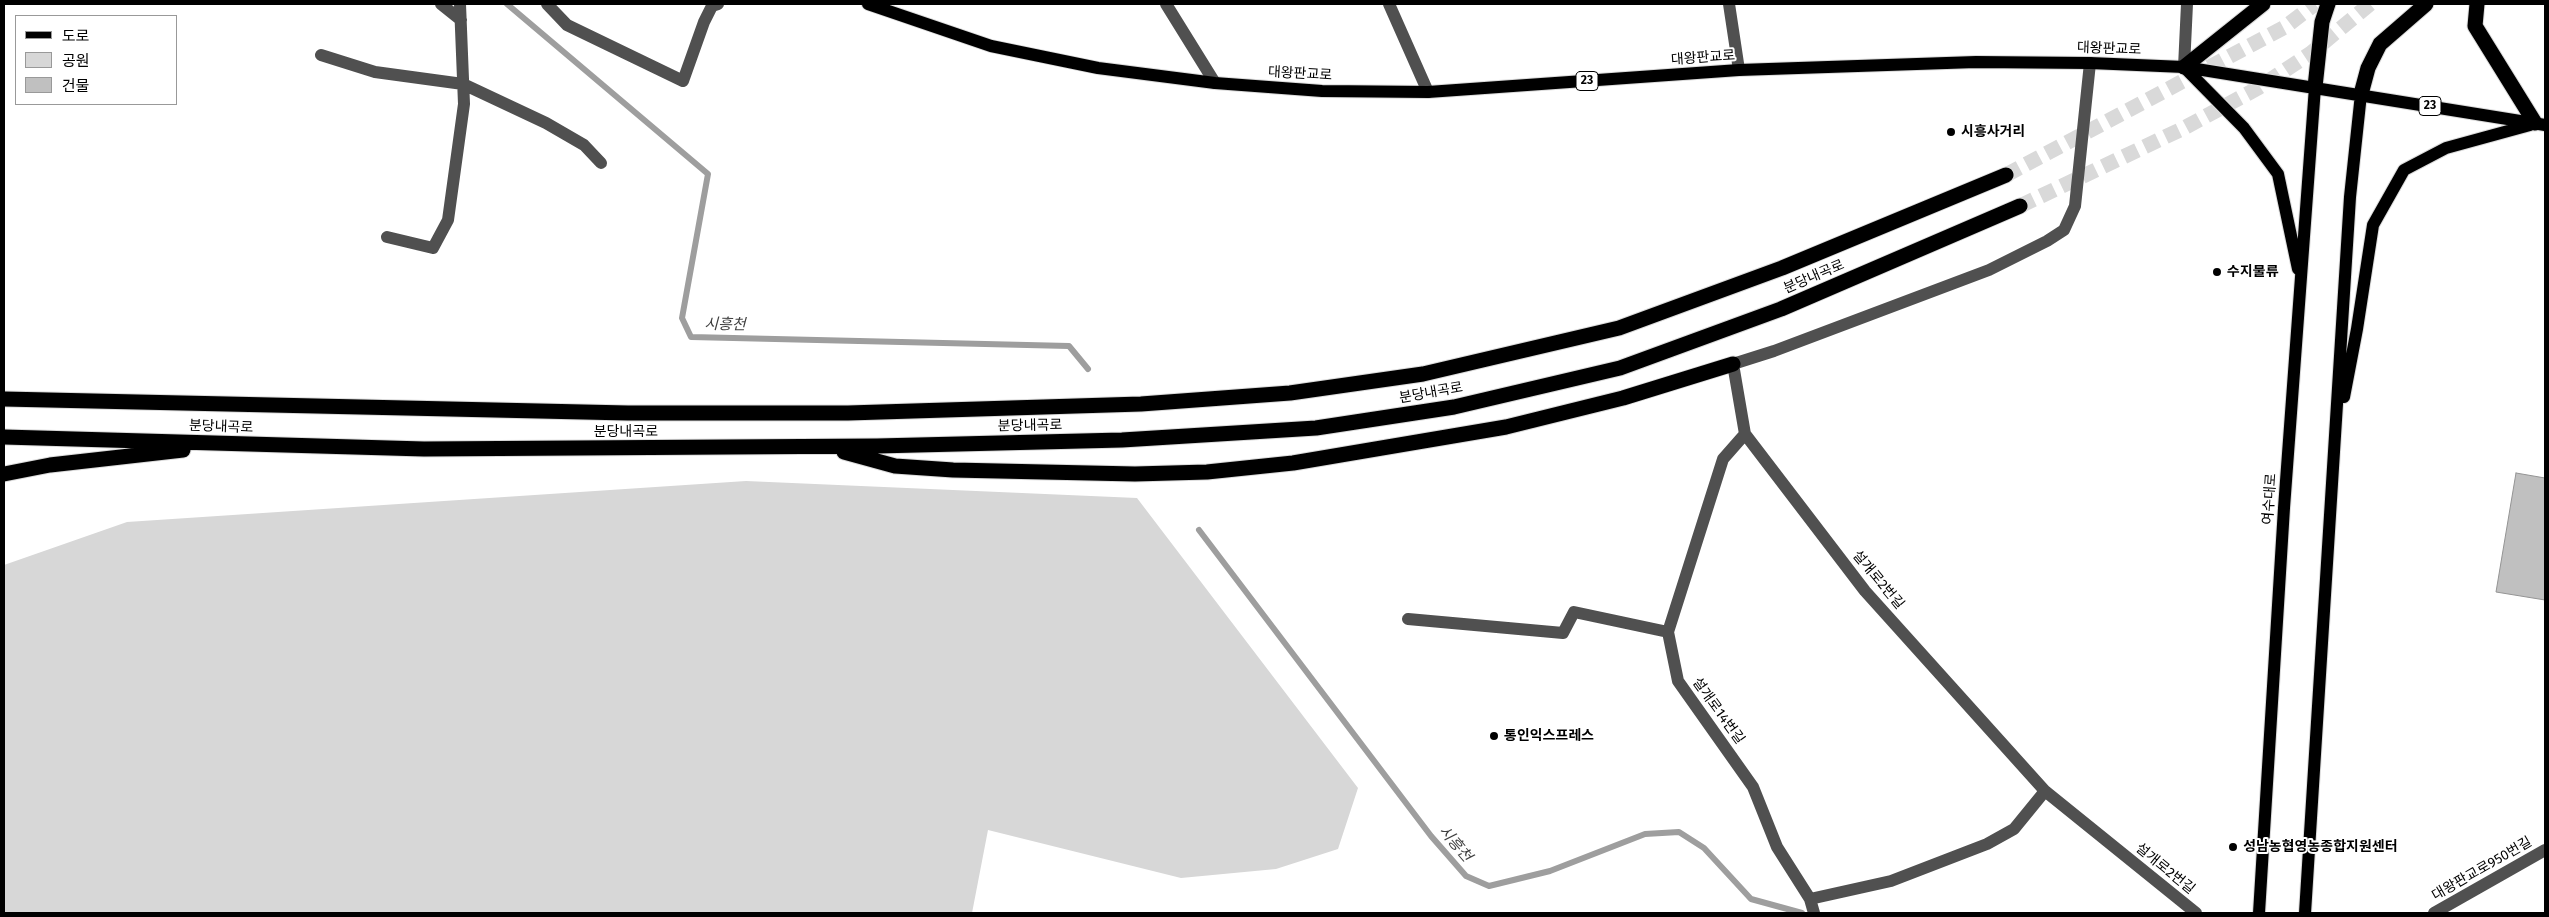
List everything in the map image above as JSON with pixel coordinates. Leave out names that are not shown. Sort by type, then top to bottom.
[{"type":"highway","points":[[2184,67],[2263,4]]},
{"type":"highway","points":[[2315,87],[2322,22],[2328,4]]},
{"type":"highway","points":[[2362,94],[2368,68],[2380,44],[2426,4]]},
{"type":"highway","points":[[2477,4],[2475,26],[2540,124]]},
{"type":"highway","name":"분당내곡로","points":[[4,400],[628,413],[848,413],[1141,404],[1290,393],[1423,374],[1619,328],[1782,268],[2006,175]]},
{"type":"highway","name":"분당내곡로","points":[[4,438],[424,449],[824,447],[1122,440],[1316,428],[1454,407],[1620,368],[1781,309],[2020,206]]},
{"type":"highway","points":[[824,447],[895,466],[953,470],[1135,474],[1207,472],[1292,463],[1506,428],[1624,398],[1733,364]]},
{"type":"highway","points":[[4,474],[50,465],[234,444]]},
{"type":"main road","name":"대왕판교로","points":[[868,4],[991,46],[1098,68],[1215,83],[1322,91],[1428,92],[1739,70],[1976,62],[2090,63],[2184,67],[2540,124]]},
{"type":"main road","points":[[2184,67],[2244,128],[2278,174],[2300,284]]},
{"type":"main road","name":"여수대로","points":[[2259,913],[2300,284],[2315,87]]},
{"type":"main road","points":[[2305,913],[2350,197],[2362,94]]},
{"type":"main road","points":[[2334,444],[2357,329],[2373,225],[2404,170],[2446,148],[2540,124]]},
{"type":"street","points":[[441,4],[461,20]]},
{"type":"street","points":[[387,237],[433,248],[448,220],[464,104],[460,4]]},
{"type":"street","points":[[547,4],[567,25],[683,81],[704,22],[712,6],[718,4]]},
{"type":"street","points":[[1166,4],[1215,83]]},
{"type":"street","points":[[1389,4],[1428,92]]},
{"type":"street","points":[[1729,4],[1739,70]]},
{"type":"street","points":[[2184,67],[2186,4]]},
{"type":"street","points":[[322,55],[375,72],[463,84],[546,123],[584,145],[601,163]]},
{"type":"street","points":[[1733,364],[1774,351],[1988,270],[2047,241],[2064,230],[2075,206],[2090,63]]},
{"type":"street","name":"설개로2번길","points":[[1733,364],[1745,434],[1865,591],[2045,791],[2196,913]]},
{"type":"street","name":"설개로14번길","points":[[1745,434],[1723,459],[1668,632],[1678,681],[1754,786],[1777,847],[1812,904]]},
{"type":"street","points":[[1408,619],[1563,633],[1574,612],[1668,632]]},
{"type":"street","points":[[1812,904],[1891,881],[1987,844],[2014,829],[2045,791]]},
{"type":"street","name":"대왕판교로950번길","points":[[2434,913],[2545,850]]},
{"type":"green space","points":[[746,481],[1137,498],[1358,788],[1338,849],[1276,869],[1181,878],[988,830],[972,913],[4,913],[4,565],[127,522]]},
{"type":"building","points":[[2516,473],[2545,478],[2545,600],[2496,592]]},
{"type":"waterway","name":"시흥천","points":[[507,4],[708,174],[682,318],[691,337],[1069,346],[1088,369]]},
{"type":"waterway","name":"시흥천","points":[[1199,530],[1431,836],[1466,876],[1489,886],[1550,871],[1645,834],[1679,832],[1704,848],[1751,899],[1802,913]]},
{"type":"tunnel","points":[[2006,175],[2285,27],[2315,4]]},
{"type":"tunnel","points":[[2020,206],[2184,128],[2258,88],[2311,53],[2370,4]]},
{"type":"place","name":"시흥사거리","points":[[1951,132]]},
{"type":"place","name":"수지물류","points":[[2217,272]]},
{"type":"place","name":"통인익스프레스","points":[[1494,736]]},
{"type":"place","name":"성남농협영농종합지원센터","points":[[2233,847]]}]
